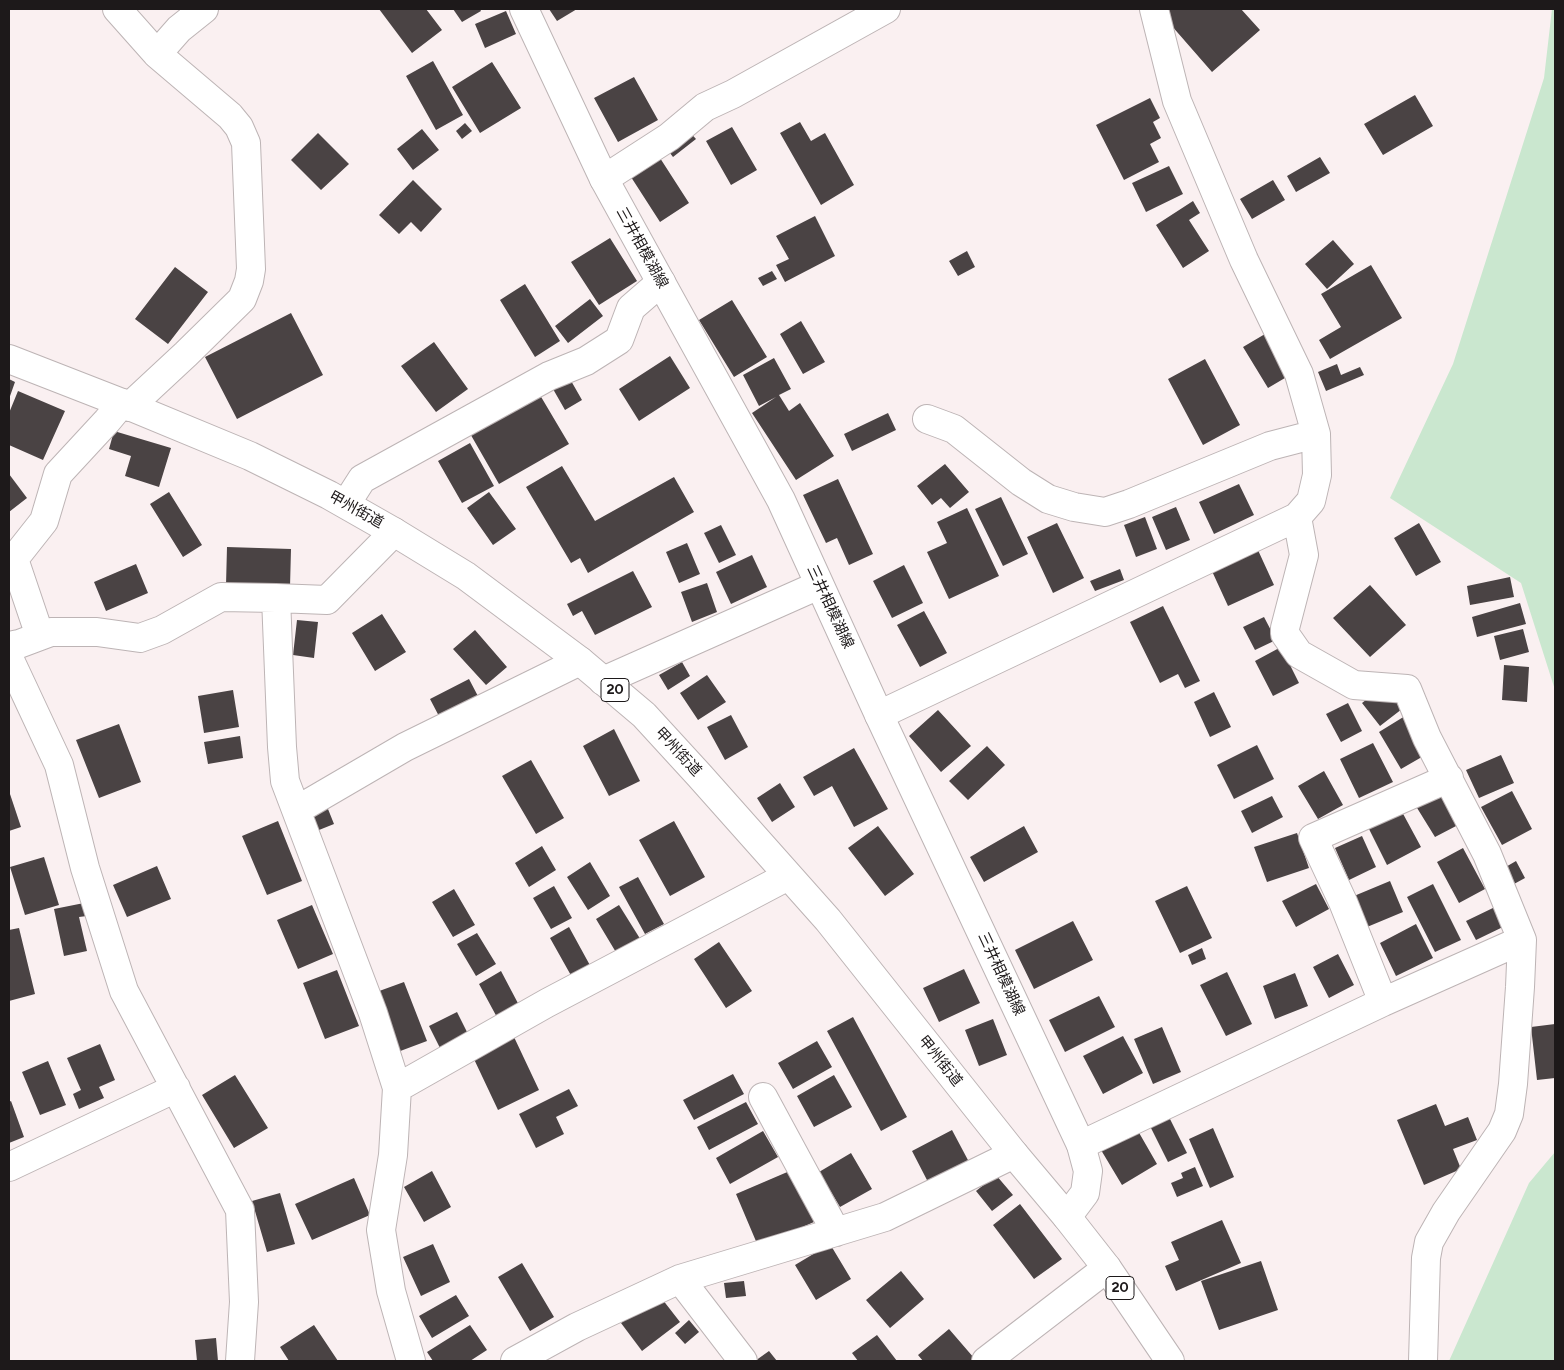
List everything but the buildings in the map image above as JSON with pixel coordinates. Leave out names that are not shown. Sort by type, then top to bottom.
[{"type":"main road","points":[[40,636],[14,559],[44,521],[58,474],[107,421],[186,354],[242,299],[251,269],[246,143],[239,127],[230,116],[157,54],[117,9]]},
{"type":"main road","points":[[157,54],[179,30],[204,9]]},
{"type":"main road","name":"三井相模湖線","points":[[524,9],[604,179],[781,500],[879,715],[1080,1144],[1088,1171],[1085,1193],[1067,1217]]},
{"type":"main road","points":[[604,179],[669,137],[705,107],[733,94],[886,9]]},
{"type":"main road","points":[[879,715],[1297,517],[1311,501],[1318,475],[1316,434],[1299,374],[1244,260],[1177,101],[1154,9]]},
{"type":"main road","points":[[346,504],[362,479],[550,376],[586,361],[620,340],[632,308],[660,282]]},
{"type":"main road","name":"甲州街道","points":[[9,359],[250,456],[346,504],[466,576],[580,661],[644,716],[828,920],[1107,1268],[1170,1361]]},
{"type":"main road","points":[[927,419],[954,429],[1021,482],[1048,499],[1074,507],[1105,512],[1270,446],[1316,434]]},
{"type":"main road","points":[[1297,517],[1304,554],[1285,634],[1299,654],[1354,685],[1408,688],[1428,738],[1486,854],[1522,940],[1520,997],[1509,1114],[1502,1131],[1446,1212],[1429,1242],[1426,1258],[1423,1361]]},
{"type":"main road","points":[[9,646],[51,632],[97,632],[140,638],[162,630],[221,597],[327,600],[394,532]]},
{"type":"main road","points":[[603,681],[819,585]]},
{"type":"main road","points":[[276,598],[285,781],[373,1013],[397,1088],[392,1154],[381,1230],[391,1291],[411,1361]]},
{"type":"main road","points":[[9,658],[59,765],[85,868],[124,991],[240,1210],[244,1302],[240,1361]]},
{"type":"main road","points":[[296,810],[406,747],[580,661]]},
{"type":"main road","points":[[1383,1002],[1343,902],[1312,838],[1448,778]]},
{"type":"main road","points":[[397,1088],[547,1003],[788,876]]},
{"type":"main road","points":[[1080,1144],[1383,1002],[1522,940]]},
{"type":"main road","points":[[9,1166],[176,1088]]},
{"type":"main road","points":[[763,1097],[836,1232]]},
{"type":"main road","points":[[515,1361],[577,1327],[680,1279],[885,1217],[1014,1154]]},
{"type":"main road","points":[[986,1361],[1107,1268]]},
{"type":"main road","points":[[680,1279],[743,1361]]},
{"type":"green space","points":[[1552,9],[1555,9],[1555,690],[1521,583],[1390,498],[1453,364],[1544,78]]},
{"type":"green space","points":[[1555,1152],[1555,1361],[1449,1361],[1529,1183]]}]
